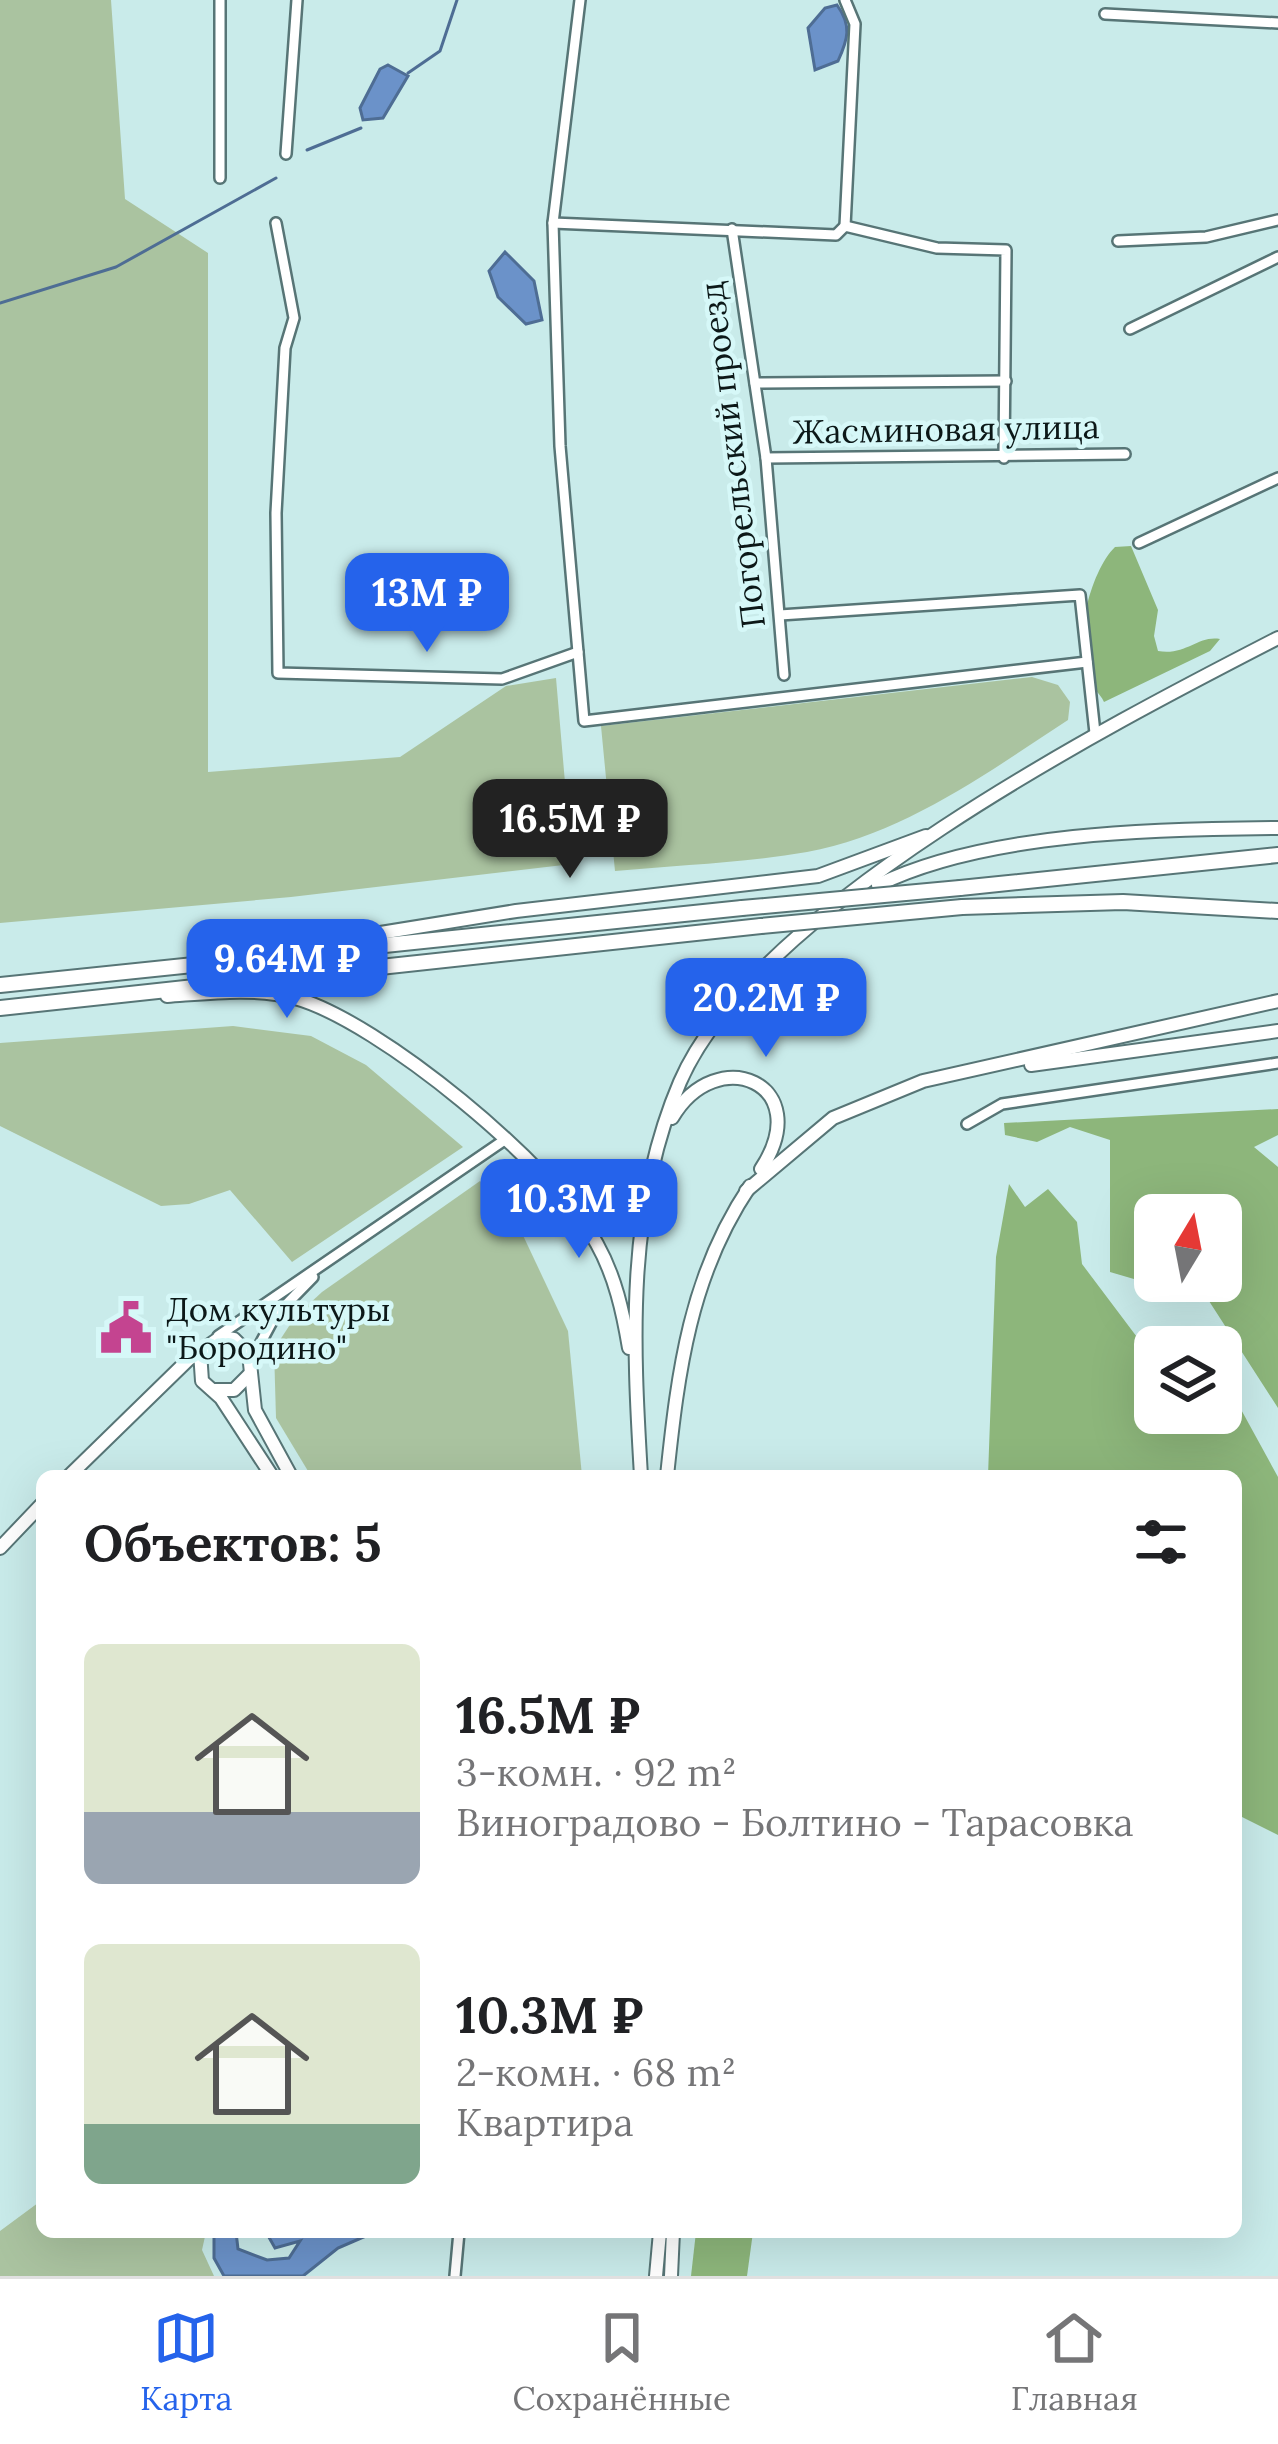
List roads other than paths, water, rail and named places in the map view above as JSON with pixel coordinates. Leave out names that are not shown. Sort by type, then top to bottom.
[{"type":"main road","points":[[641,1470],[636,1262],[657,1145],[682,1078],[745,988],[825,914],[954,824],[1095,733],[1278,638]]},
{"type":"main road","points":[[192,965],[401,927],[818,876],[861,865],[954,824]]},
{"type":"main road","points":[[839,904],[908,870],[955,855],[1158,833],[1278,828]]},
{"type":"main road","points":[[0,985],[1278,858]]},
{"type":"main road","points":[[0,1008],[962,907],[1123,902],[1278,911]]},
{"type":"main road","points":[[40,1004],[246,991],[290,996],[370,1032],[503,1141],[574,1209],[597,1242],[614,1280],[637,1390]]},
{"type":"main road","points":[[746,1190],[833,1118],[923,1081],[1278,1000]]},
{"type":"main road","points":[[923,1081],[1278,1030]]},
{"type":"main road","points":[[657,1145],[675,1111],[696,1090],[732,1076],[765,1088],[781,1120],[773,1150],[723,1224],[695,1291],[676,1388],[668,1470]]},
{"type":"main road","points":[[75,1470],[208,1343],[235,1340],[250,1368],[256,1410],[288,1470]]},
{"type":"main road","points":[[208,1343],[197,1360],[208,1385],[268,1470]]},
{"type":"main road","points":[[172,1380],[234,1390],[250,1368]]},
{"type":"main road","points":[[0,1549],[36,1510]]},
{"type":"main road","points":[[656,2276],[659,2238]]},
{"type":"main road","points":[[671,2276],[673,2238]]},
{"type":"street","points":[[220,0],[220,178]]},
{"type":"street","points":[[286,154],[297,0]]},
{"type":"street","points":[[580,0],[553,223],[560,446],[584,721],[1087,662]]},
{"type":"street","points":[[553,223],[836,235],[845,226],[854,24],[845,0]]},
{"type":"street","points":[[1105,14],[1278,23]]},
{"type":"street","points":[[1118,241],[1206,238],[1278,220]]},
{"type":"street","points":[[276,223],[294,318],[285,348],[276,513],[278,673],[502,679],[578,652]]},
{"type":"street","points":[[845,226],[938,248],[1006,250],[1004,458]]},
{"type":"street","name":"Погорельский проезд","points":[[732,229],[766,458],[784,675]]},
{"type":"street","points":[[1130,329],[1278,257]]},
{"type":"street","points":[[755,382],[1006,381]]},
{"type":"street","name":"Жасминовая улица","points":[[766,458],[1125,454]]},
{"type":"street","points":[[1139,543],[1278,478]]},
{"type":"street","points":[[780,615],[1080,595],[1095,733]]},
{"type":"street","points":[[967,1124],[1002,1104],[1278,1063]]},
{"type":"street","points":[[208,1343],[503,1141]]},
{"type":"street","points":[[250,1368],[275,1316],[326,1265]]},
{"type":"street","points":[[455,2276],[458,2238]]},
{"type":"water","points":[[837,5],[847,26],[844,46],[838,61],[815,70],[808,28],[825,8]]},
{"type":"water","points":[[388,65],[408,76],[383,118],[363,120],[360,108],[380,69]]},
{"type":"water","points":[[505,252],[534,281],[542,320],[526,324],[498,297],[489,271]]},
{"type":"water","points":[[214,2238],[237,2238],[238,2249],[267,2260],[289,2258],[300,2241],[275,2248],[269,2238],[361,2238],[338,2248],[303,2276],[224,2276],[214,2258]]},
{"type":"waterway","points":[[408,73],[440,51],[457,0]]},
{"type":"waterway","points":[[307,150],[361,128]]},
{"type":"waterway","points":[[0,303],[116,267],[276,178]]},
{"type":"place","name":"Дом культуры \"Бородино\"","points":[[126,1328]]}]
